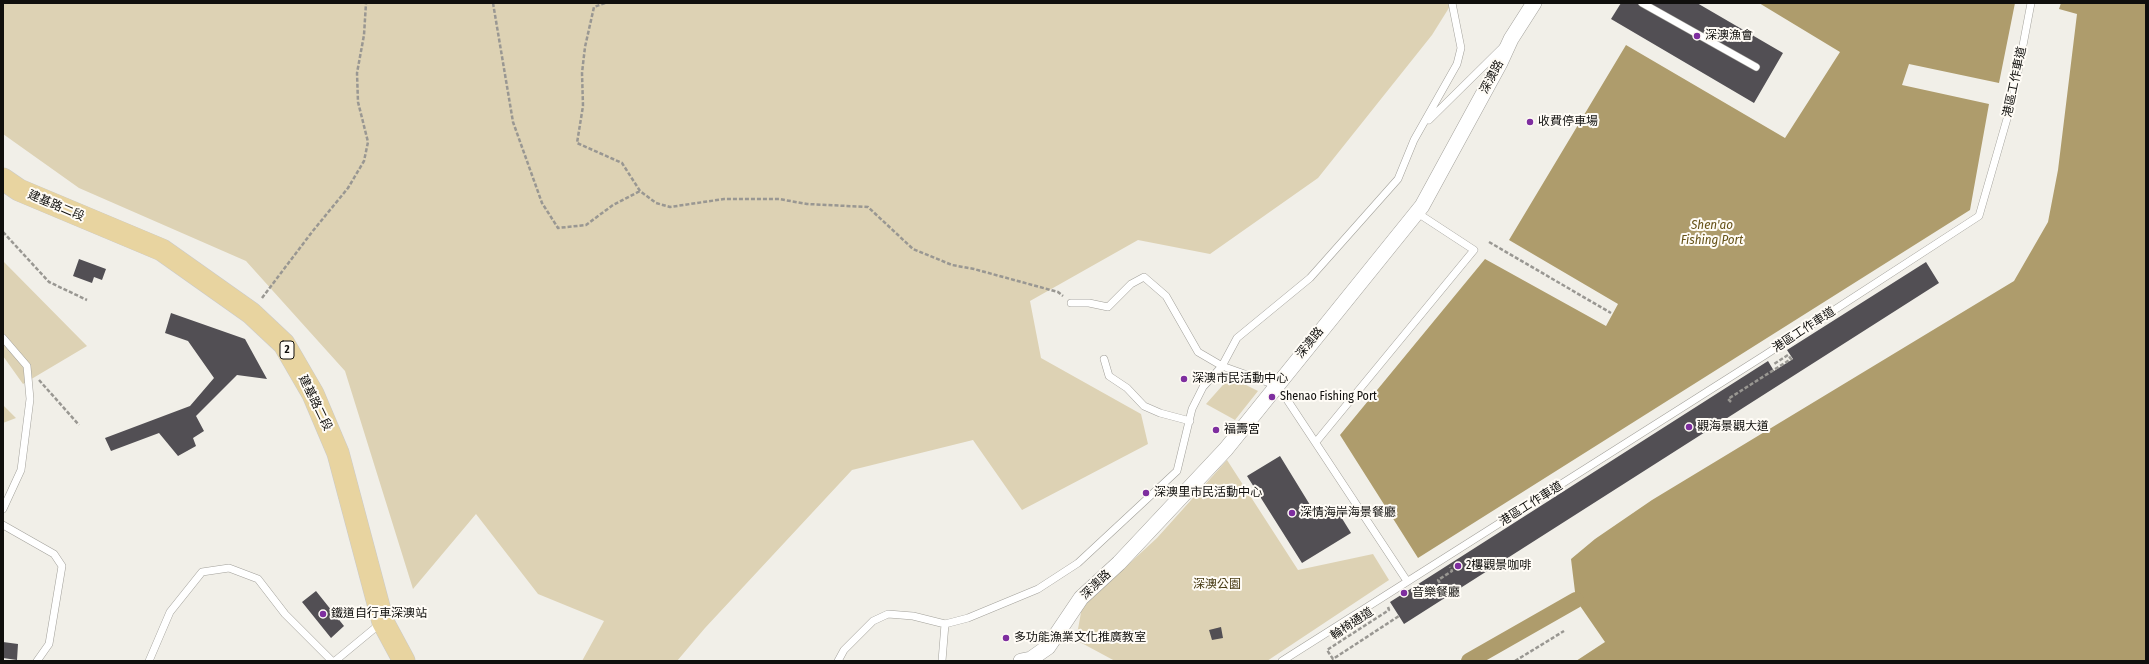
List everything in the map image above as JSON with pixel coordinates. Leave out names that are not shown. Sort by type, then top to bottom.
[{"type":"main road","name":"建基路二段","points":[[3,179],[19,190],[162,250],[251,313],[284,344],[313,394],[338,452],[383,622],[404,661]]},
{"type":"street","name":"深澳路","points":[[1028,660],[1048,647],[1081,598],[1119,563],[1226,449],[1422,206],[1493,77],[1511,39],[1534,3]]},
{"type":"lane","points":[[838,661],[844,650],[873,621],[888,614],[913,616],[945,624],[968,618],[1038,589],[1078,563],[1177,471],[1192,409],[1203,388],[1222,366],[1237,338],[1310,278],[1398,180],[1414,140],[1422,128],[1458,59],[1461,48],[1452,3]]},
{"type":"lane","points":[[1642,3],[1756,67]]},
{"type":"lane","name":"港區工作車道","points":[[1282,661],[1758,360],[1979,216],[2013,98],[2031,3]]},
{"type":"lane","points":[[1422,128],[1511,39]]},
{"type":"lane","points":[[1316,442],[1474,250],[1416,212]]},
{"type":"lane","points":[[1072,303],[1089,302],[1108,307],[1131,284],[1144,277],[1166,296],[1198,352],[1222,366],[1278,386],[1407,581]]},
{"type":"lane","points":[[3,338],[27,366],[30,399],[21,470],[3,509]]},
{"type":"lane","points":[[1104,359],[1109,376],[1128,388],[1144,406],[1160,413],[1190,421]]},
{"type":"lane","points":[[3,525],[54,554],[62,566],[49,644],[37,661]]},
{"type":"lane","points":[[148,661],[170,612],[202,572],[229,568],[258,579],[286,614],[332,661]]},
{"type":"lane","points":[[336,661],[383,622]]},
{"type":"lane","points":[[942,661],[945,624]]},
{"type":"path","points":[[251,313],[312,232],[348,188],[364,161],[368,142],[358,102],[358,74],[364,35],[366,3]]},
{"type":"path","points":[[493,3],[514,122],[542,203],[558,228],[586,225],[613,205],[640,191]]},
{"type":"path","points":[[605,3],[594,7],[584,46],[582,73],[583,106],[577,143],[622,163],[640,191],[656,203],[670,208],[724,199],[779,199],[807,204],[868,208],[913,249],[952,265],[974,269],[1058,292],[1072,303]]},
{"type":"path","points":[[3,232],[49,282],[87,300]]},
{"type":"path","points":[[1490,242],[1612,313]]},
{"type":"path","points":[[1731,402],[1728,399],[1791,359],[1788,355],[1772,366]]},
{"type":"path","points":[[27,366],[79,425]]},
{"type":"path","points":[[1438,580],[1443,588]]},
{"type":"path","name":"輪椅通道","points":[[1382,598],[1390,610],[1327,650],[1333,659],[1399,616]]},
{"type":"path","points":[[1515,661],[1564,630]]},
{"type":"green space","points":[[3,3],[1452,3],[1432,35],[1318,178],[1210,254],[1138,240],[1030,301],[1041,358],[1141,414],[1148,444],[1022,510],[973,440],[852,470],[705,628],[677,661],[582,661],[604,621],[538,594],[476,514],[413,589],[345,371],[246,261],[79,188],[3,134]]},
{"type":"green space","points":[[3,261],[87,346],[23,384],[3,356]]},
{"type":"green space","points":[[1230,377],[1258,391],[1235,420],[1206,404]]},
{"type":"green space","points":[[3,405],[16,418],[3,423]]},
{"type":"green space","name":"深澳公園","points":[[1227,460],[1298,570],[1373,554],[1389,580],[1267,661],[1115,661],[1076,640],[1082,607],[1157,538]]},
{"type":"water","name":"Shen'ao Fishing Port","points":[[1759,3],[2015,3],[1999,83],[1909,64],[1902,85],[1989,104],[1970,210],[1418,558],[1340,435],[1485,259],[1606,326],[1618,304],[1509,240],[1626,45],[1785,138],[1840,52]]},
{"type":"water","points":[[2061,3],[2146,3],[2146,661],[1576,661],[1605,642],[1576,600],[1571,559],[1595,539],[1652,500],[2014,281],[2048,222],[2058,170],[2077,14],[2059,9]]},
{"type":"building","name":"深澳漁會","points":[[1621,3],[1697,3],[1783,53],[1754,103],[1611,19]]},
{"type":"building","points":[[79,259],[106,269],[102,280],[94,277],[92,283],[73,276]]},
{"type":"building","name":"觀海景觀大道","points":[[1926,262],[1939,283],[1404,624],[1390,602],[1768,361],[1774,371],[1793,359],[1787,350]]},
{"type":"building","points":[[171,313],[245,339],[267,379],[237,375],[196,416],[204,431],[193,438],[196,446],[178,456],[159,433],[111,451],[105,438],[190,406],[214,378],[188,341],[165,333]]},
{"type":"building","name":"深情海岸海景餐廳","points":[[1280,456],[1318,518],[1335,507],[1351,533],[1302,563],[1247,476]]},
{"type":"building","name":"鐵道自行車深澳站","points":[[316,591],[344,626],[331,638],[302,602]]},
{"type":"building","points":[[1221,627],[1223,638],[1212,640],[1209,630]]},
{"type":"building","points":[[3,642],[18,644],[17,660],[3,658]]},
{"type":"waterway","points":[[1469,661],[1576,600]]},
{"type":"place","name":"深澳漁會","points":[[1697,36]]},
{"type":"place","name":"收費停車場","points":[[1530,122]]},
{"type":"place","name":"深澳市民活動中心","points":[[1184,379]]},
{"type":"place","name":"Shenao Fishing Port","points":[[1272,397]]},
{"type":"place","name":"觀海景觀大道","points":[[1689,427]]},
{"type":"place","name":"福壽宮","points":[[1216,430]]},
{"type":"place","name":"深澳里市民活動中心","points":[[1146,493]]},
{"type":"place","name":"深情海岸海景餐廳","points":[[1292,513]]},
{"type":"place","name":"2樓觀景咖啡","points":[[1458,566]]},
{"type":"place","name":"音樂餐廳","points":[[1404,593]]},
{"type":"place","name":"鐵道自行車深澳站","points":[[323,614]]},
{"type":"place","name":"多功能漁業文化推廣教室","points":[[1006,638]]}]
